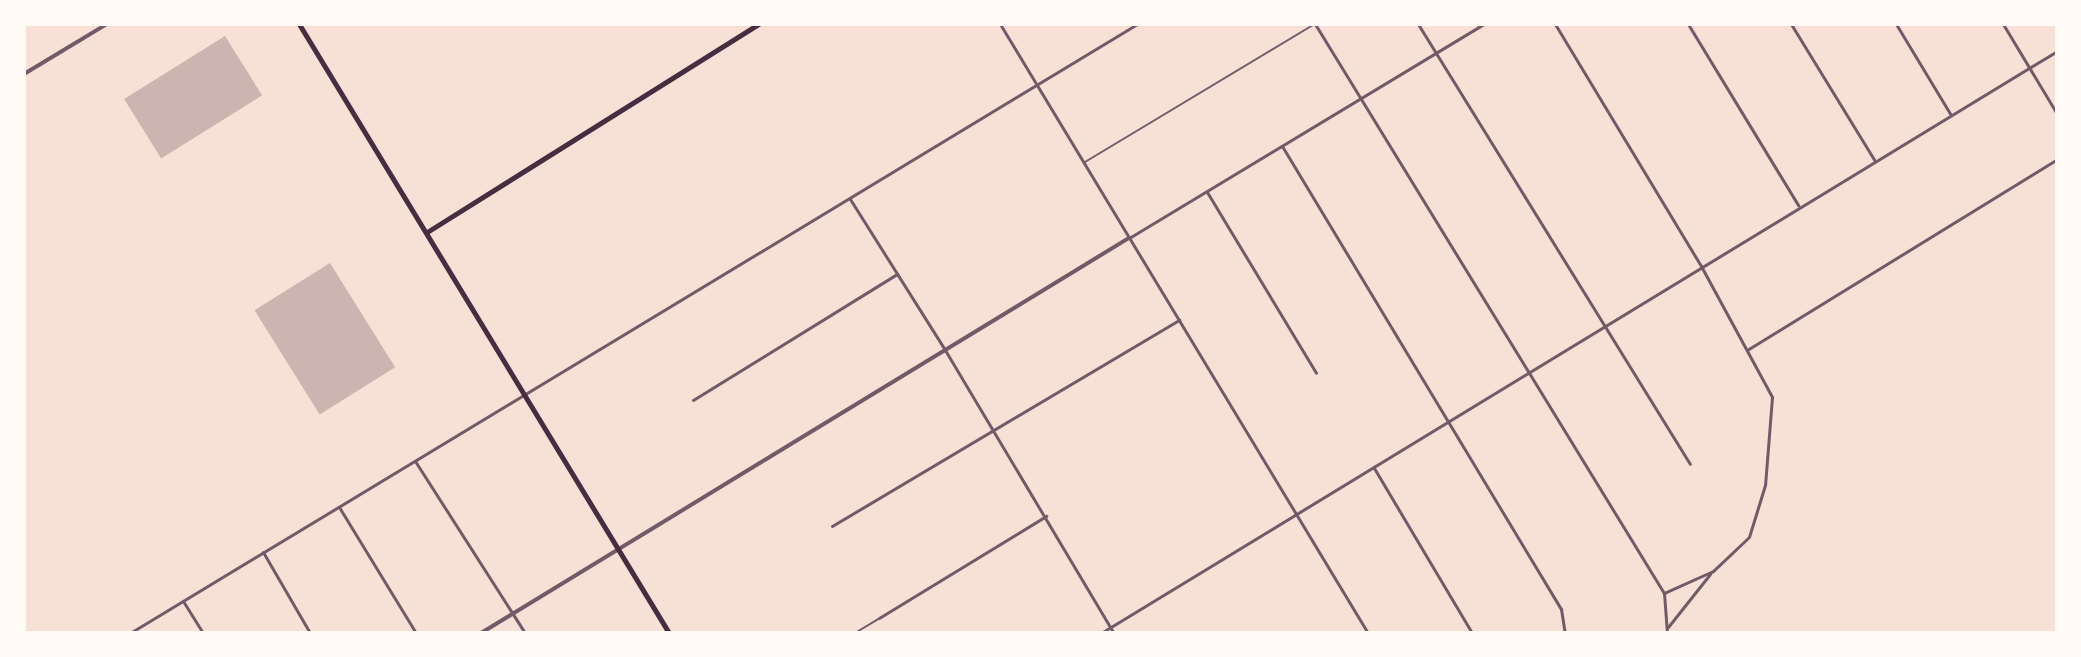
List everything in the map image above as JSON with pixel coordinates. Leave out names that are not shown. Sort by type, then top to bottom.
[{"type":"main road","points":[[299,24],[669,633]]},
{"type":"main road","points":[[427,232],[758,24]]},
{"type":"street","points":[[24,74],[107,24]]},
{"type":"street","points":[[1000,24],[1368,633]]},
{"type":"street","points":[[130,633],[1137,24]]},
{"type":"street","points":[[1315,24],[1664,593],[1667,633]]},
{"type":"street","points":[[1418,24],[1690,464]]},
{"type":"street","points":[[481,633],[1484,24]]},
{"type":"street","points":[[1555,24],[1701,266],[1772,397],[1765,485],[1749,537],[1713,571],[1668,627]]},
{"type":"street","points":[[1688,24],[1799,207]]},
{"type":"street","points":[[1791,24],[1875,161]]},
{"type":"street","points":[[1896,24],[1951,115]]},
{"type":"street","points":[[2003,24],[2057,114]]},
{"type":"street","points":[[1101,633],[2057,51]]},
{"type":"street","points":[[1282,146],[1561,609],[1565,633]]},
{"type":"street","points":[[1747,350],[2057,159]]},
{"type":"street","points":[[1207,192],[1316,373]]},
{"type":"street","points":[[849,198],[994,430],[1114,633]]},
{"type":"street","points":[[693,400],[897,274]]},
{"type":"street","points":[[832,526],[1179,320]]},
{"type":"street","points":[[415,461],[525,633]]},
{"type":"street","points":[[1373,467],[1472,633]]},
{"type":"street","points":[[339,507],[416,633]]},
{"type":"street","points":[[879,618],[1046,516]]},
{"type":"street","points":[[263,552],[310,633]]},
{"type":"street","points":[[1664,593],[1713,571]]},
{"type":"street","points":[[183,601],[203,633]]},
{"type":"lane","points":[[1083,163],[1315,24]]},
{"type":"lane","points":[[855,633],[879,618]]},
{"type":"building","points":[[225,36],[262,95],[161,158],[124,99]]},
{"type":"building","points":[[330,263],[395,367],[320,414],[255,310]]}]
